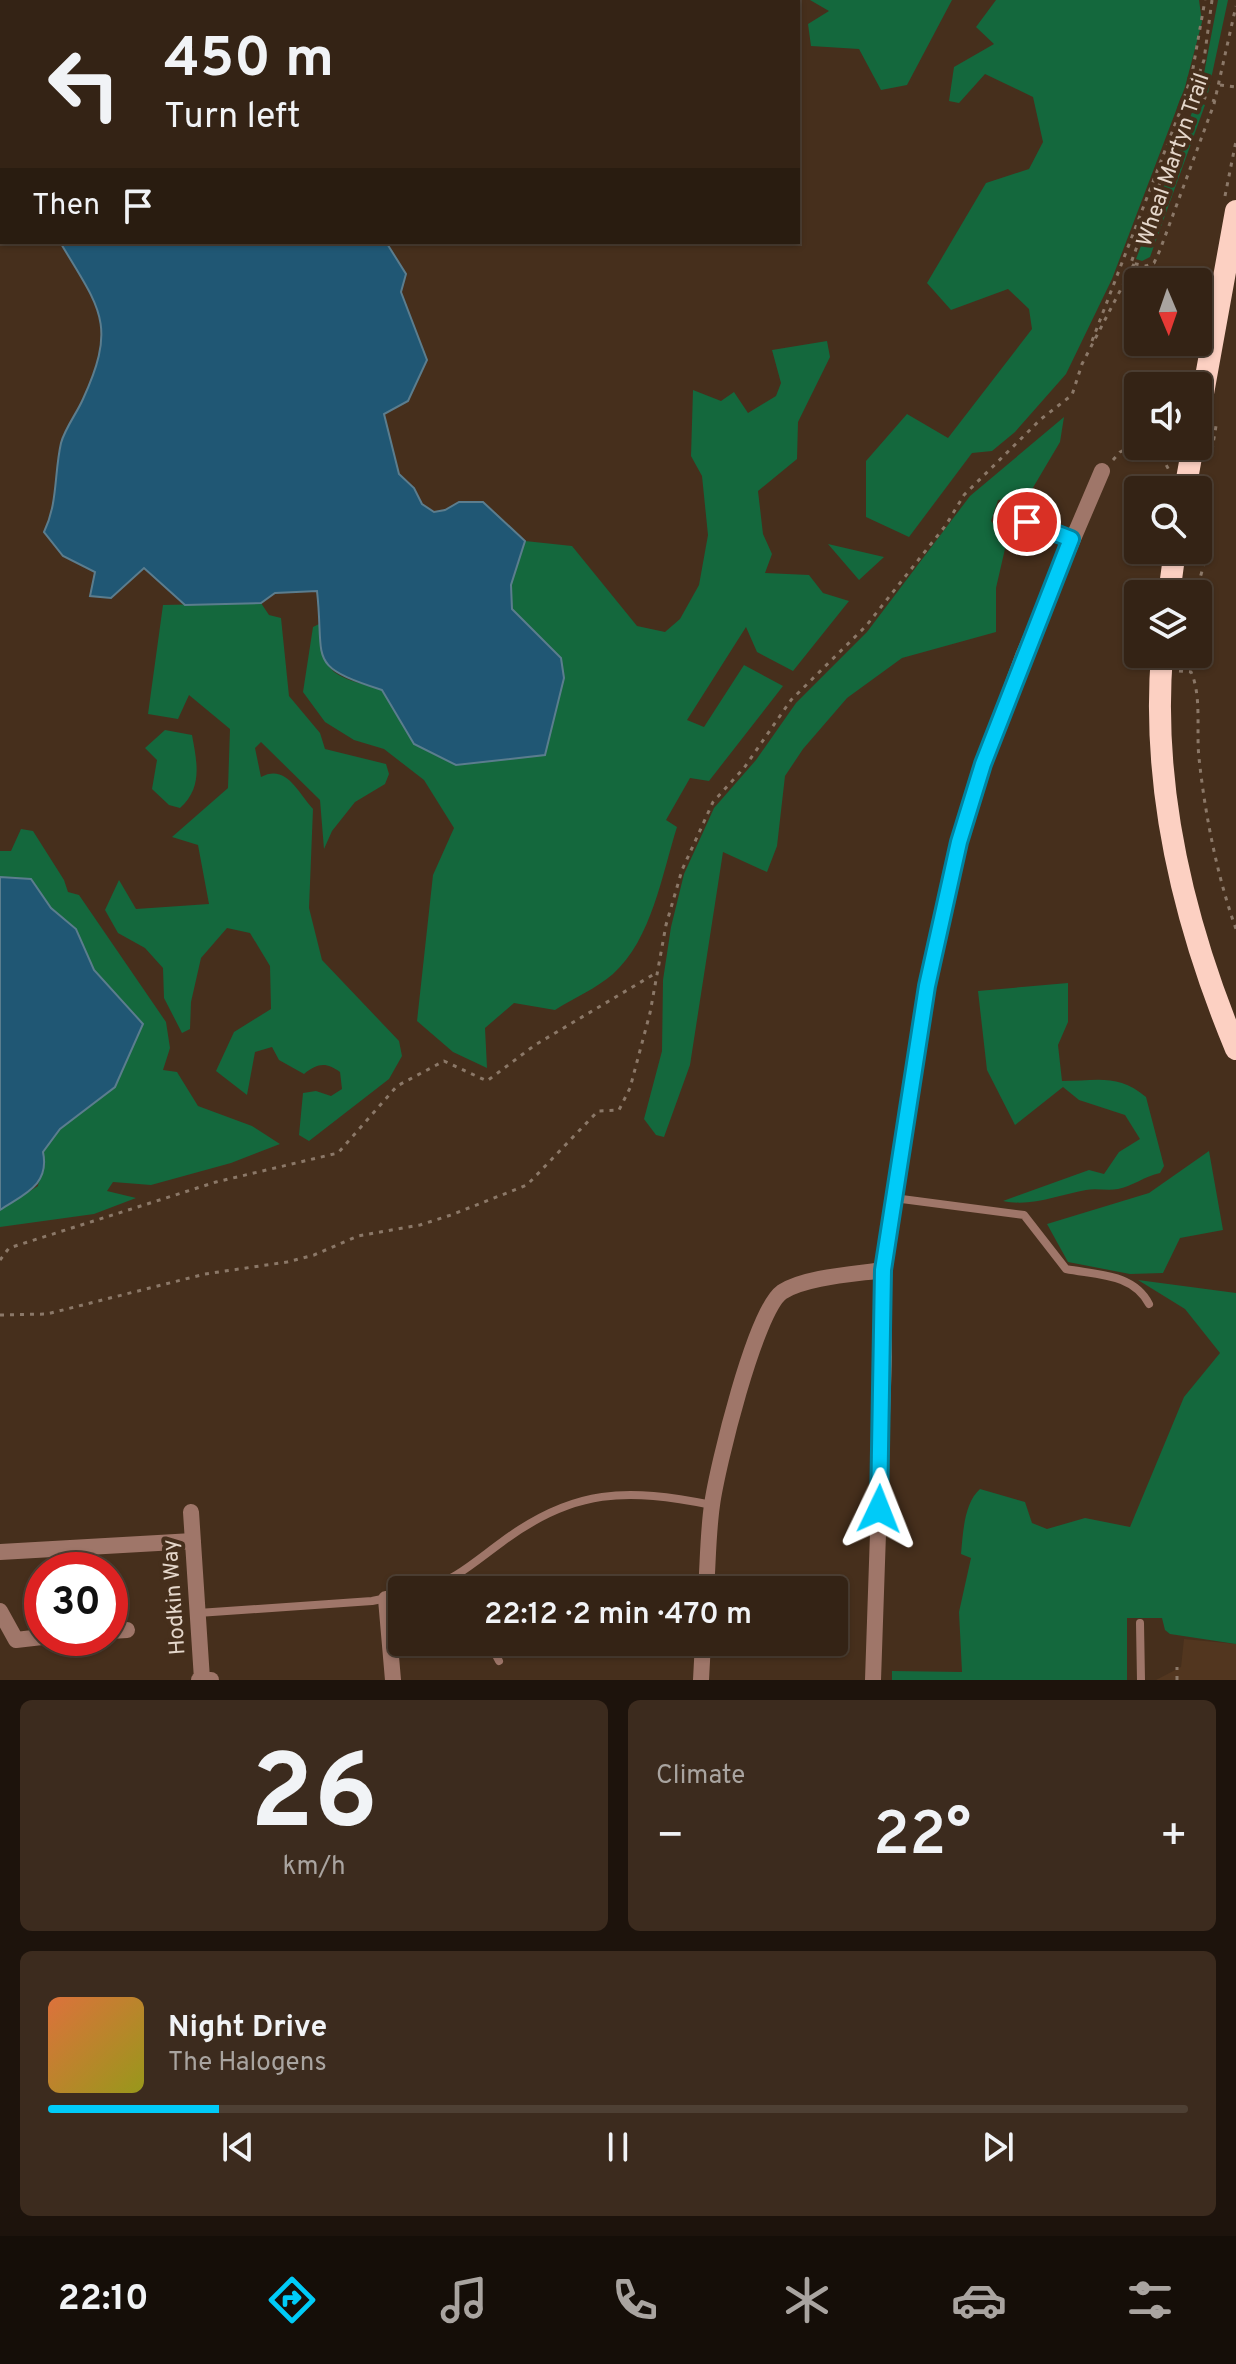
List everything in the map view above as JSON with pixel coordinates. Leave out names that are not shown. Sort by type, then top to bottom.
[{"type":"highway","points":[[1212,386],[1236,211]]},
{"type":"highway","points":[[1169,668],[1160,727],[1167,810],[1178,874],[1193,934],[1236,1049]]},
{"type":"street","points":[[873,1680],[884,1357],[883,1270],[927,986],[959,842],[993,737],[1071,539],[1102,471]]},
{"type":"street","points":[[707,1576],[712,1505],[745,1377],[771,1307],[782,1292],[822,1280],[883,1270]]},
{"type":"street","name":"Hodkin Way","points":[[191,1512],[200,1680]]},
{"type":"street","points":[[0,1552],[193,1541]]},
{"type":"street","points":[[0,1611],[16,1640],[24,1639]]},
{"type":"street","points":[[393,1656],[393,1680]]},
{"type":"street","points":[[701,1680],[702,1656]]},
{"type":"street","points":[[200,1680],[211,1680]]},
{"type":"lane","points":[[1027,522],[1071,539]]},
{"type":"lane","points":[[893,1198],[1024,1215],[1066,1269],[1127,1282],[1143,1291],[1149,1304]]},
{"type":"lane","points":[[454,1576],[548,1511],[581,1498],[615,1494],[663,1496],[712,1505]]},
{"type":"lane","points":[[198,1613],[388,1597]]},
{"type":"lane","points":[[1140,1623],[1141,1680]]},
{"type":"lane","points":[[496,1656],[499,1661]]},
{"type":"path","points":[[0,1315],[47,1314],[205,1274],[314,1255],[358,1236],[420,1225],[527,1185],[598,1111],[619,1110],[630,1088],[682,870],[713,802],[744,768],[791,700],[866,626],[928,549],[964,495],[1041,419],[1072,395],[1179,114],[1192,74],[1205,0]]},
{"type":"path","name":"Wheal Martyn Trail","points":[[1212,0],[1204,60],[1131,263],[1134,264],[1154,263],[1215,101],[1236,6]]},
{"type":"path","points":[[1219,84],[1236,87]]},
{"type":"path","points":[[1193,94],[1215,101]]},
{"type":"path","points":[[1082,364],[1134,264]]},
{"type":"path","points":[[1102,471],[1124,450]]},
{"type":"path","points":[[1201,580],[1208,528],[1205,511],[1209,467]]},
{"type":"path","points":[[1177,668],[1178,685]]},
{"type":"path","points":[[1179,671],[1191,672],[1195,681],[1195,730],[1202,790],[1236,929]]},
{"type":"path","points":[[0,1260],[9,1248],[216,1182],[338,1153],[397,1086],[444,1061],[487,1081],[535,1045],[657,972]]},
{"type":"path","points":[[1177,1667],[1177,1680]]},
{"type":"shaded area","points":[[1184,1639],[1236,1644],[1236,1680],[1156,1680],[1181,1667]]},
{"type":"green space","points":[[810,0],[952,0],[907,85],[881,90],[859,49],[811,46],[808,24],[829,11]]},
{"type":"green space","points":[[996,0],[1199,0],[1202,22],[1185,87],[1112,279],[1066,374],[1015,432],[992,451],[972,453],[909,537],[866,517],[866,461],[907,414],[948,438],[1032,329],[1029,309],[1008,289],[951,310],[927,283],[986,183],[1029,169],[1043,142],[1033,97],[985,74],[959,103],[949,101],[954,67],[994,44],[976,27]]},
{"type":"green space","points":[[1218,0],[1228,0],[1208,93],[1201,89]]},
{"type":"green space","points":[[1196,102],[1205,105],[1150,257],[1142,261],[1136,259]]},
{"type":"green space","points":[[827,341],[830,357],[798,422],[797,459],[758,491],[763,534],[772,554],[765,573],[809,575],[823,593],[849,601],[793,671],[757,652],[746,627],[687,720],[704,727],[744,665],[783,686],[709,781],[690,778],[666,820],[677,827],[654,905],[626,960],[607,979],[555,1010],[514,1003],[485,1028],[487,1068],[453,1052],[417,1021],[433,875],[454,828],[424,780],[384,749],[354,740],[325,722],[303,692],[313,627],[319,624],[324,655],[334,672],[382,690],[414,744],[561,658],[512,609],[511,585],[525,541],[572,546],[637,626],[665,632],[680,619],[699,585],[708,535],[702,476],[691,456],[693,390],[721,401],[734,392],[748,413],[776,396],[781,383],[772,350]]},
{"type":"green space","points":[[1064,417],[1060,442],[1028,496],[998,500],[991,521],[1007,540],[996,588],[996,632],[902,658],[847,698],[803,749],[785,776],[777,846],[767,872],[723,852],[690,1065],[664,1137],[656,1135],[644,1119],[662,1051],[663,980],[671,927],[684,874],[714,808],[756,760],[796,703],[867,632],[970,496]]},
{"type":"green space","points":[[828,544],[884,557],[859,580]]},
{"type":"green space","points":[[261,603],[269,615],[281,618],[289,696],[320,733],[325,749],[386,764],[389,774],[385,784],[355,802],[332,831],[324,849],[320,800],[261,742],[255,748],[261,777],[277,774],[284,777],[313,809],[309,908],[322,960],[399,1041],[402,1056],[389,1079],[309,1141],[299,1135],[303,1093],[316,1091],[331,1096],[342,1089],[340,1072],[322,1065],[304,1074],[279,1060],[272,1047],[255,1052],[247,1095],[216,1071],[234,1032],[271,1009],[270,966],[250,933],[227,928],[201,958],[191,1002],[190,1029],[182,1033],[164,998],[163,968],[145,948],[118,933],[105,910],[119,880],[136,909],[209,904],[198,845],[172,837],[228,788],[230,729],[189,695],[178,719],[148,714],[163,605]]},
{"type":"green space","points":[[165,730],[192,735],[195,783],[180,808],[169,805],[152,789],[157,760],[145,748]]},
{"type":"green space","points":[[21,829],[33,831],[64,880],[68,892],[79,895],[166,1022],[170,1048],[163,1070],[177,1072],[198,1106],[252,1126],[280,1144],[231,1163],[151,1185],[113,1182],[107,1191],[136,1198],[94,1214],[0,1227],[0,1210],[38,1186],[43,1153],[60,1129],[115,1087],[113,993],[94,970],[76,929],[51,908],[31,879],[0,877],[0,851],[11,851]]},
{"type":"green space","points":[[1068,983],[1068,1022],[1058,1045],[1062,1081],[1116,1081],[1146,1097],[1164,1166],[1160,1173],[1118,1189],[1086,1190],[1035,1201],[1003,1201],[1089,1170],[1104,1174],[1119,1152],[1140,1139],[1125,1115],[1079,1100],[1063,1087],[1015,1125],[987,1070],[978,991]]},
{"type":"green space","points":[[1209,1151],[1223,1230],[1180,1238],[1163,1273],[1130,1274],[1068,1262],[1047,1224],[1149,1193]]},
{"type":"green space","points":[[1138,1280],[1236,1293],[1236,1644],[1170,1634],[1165,1630],[1162,1618],[1127,1618],[1127,1680],[892,1680],[892,1671],[962,1672],[959,1612],[971,1558],[961,1554],[967,1510],[980,1489],[1025,1502],[1032,1523],[1047,1529],[1085,1518],[1130,1527],[1184,1397],[1220,1353],[1185,1309]]},
{"type":"water","points":[[61,244],[387,244],[406,274],[401,292],[427,360],[408,401],[384,414],[399,474],[414,488],[422,504],[434,512],[459,502],[483,502],[525,541],[511,585],[512,609],[561,658],[564,678],[545,755],[456,765],[414,744],[382,690],[340,674],[324,658],[317,591],[275,593],[261,603],[185,605],[144,568],[111,598],[90,596],[95,572],[63,556],[44,532],[54,499],[61,443],[83,399],[100,352],[99,317],[85,284]]},
{"type":"water","points":[[0,877],[31,879],[51,908],[76,929],[94,970],[143,1024],[115,1087],[60,1129],[43,1152],[43,1173],[39,1181],[0,1210]]},
{"type":"route","points":[[879,1509],[884,1357],[883,1270],[927,986],[959,842],[983,764],[1071,539],[1027,522]]}]
